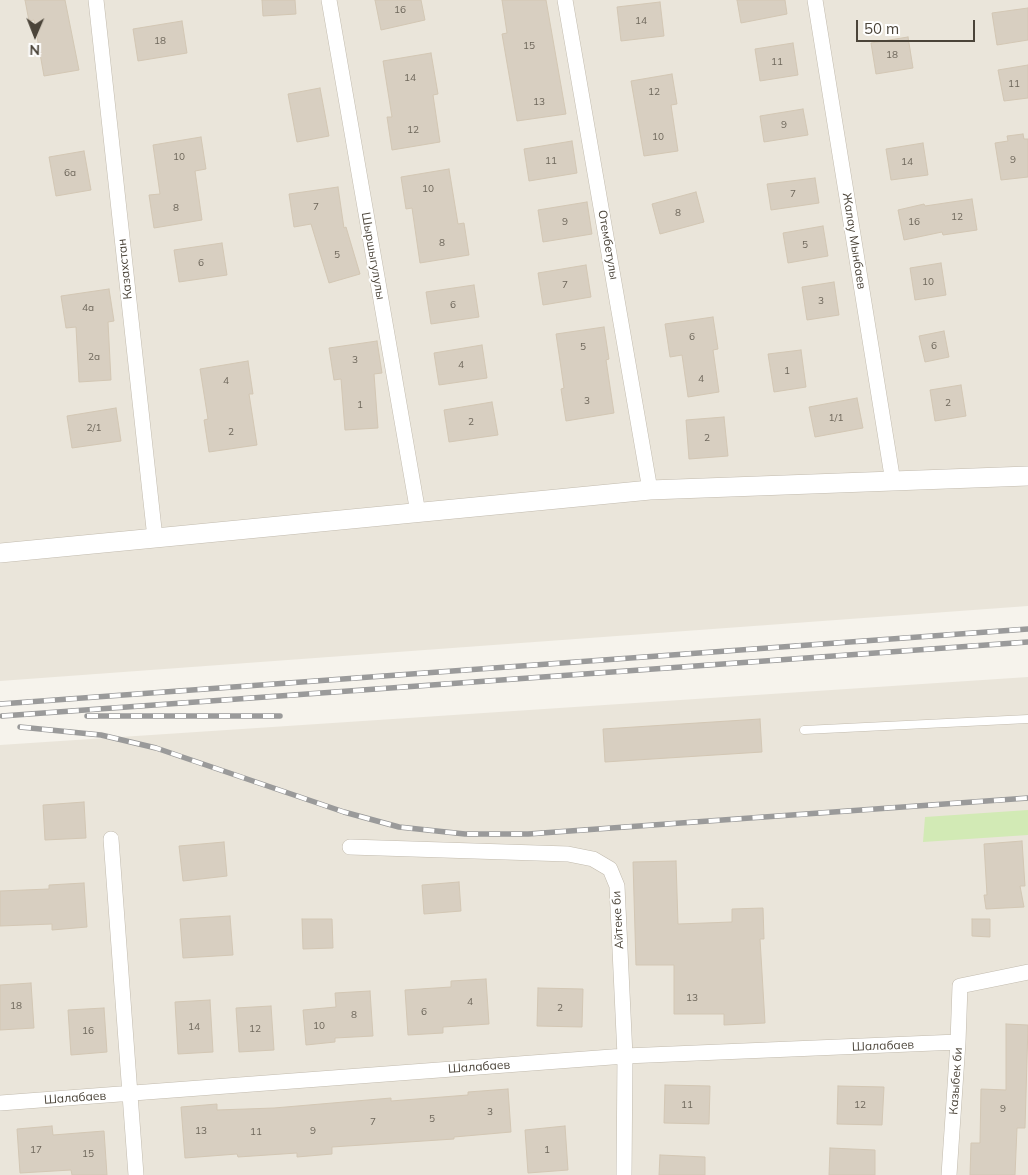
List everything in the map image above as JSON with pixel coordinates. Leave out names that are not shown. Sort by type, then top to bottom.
[{"type":"street","name":"Казахстан","points":[[96,0],[154,538]]},
{"type":"street","name":"Шыршыгулулы","points":[[329,0],[418,513]]},
{"type":"street","name":"Отембетулы","points":[[565,0],[650,490]]},
{"type":"street","name":"Жалау Мынбаев","points":[[815,0],[893,482]]},
{"type":"street","points":[[0,554],[650,490],[1028,476]]},
{"type":"street","points":[[111,839],[136,1175]]},
{"type":"street","name":"Айтеке би","points":[[350,847],[568,854],[593,859],[610,868],[617,886],[625,1056],[624,1175]]},
{"type":"street","name":"Казыбек би","points":[[949,1175],[960,986],[1028,972]]},
{"type":"street","name":"Шалабаев","points":[[0,1103],[625,1056],[958,1042]]},
{"type":"lane","points":[[804,730],[1028,719]]},
{"type":"shaded area","points":[[0,0],[1028,0],[1028,606],[0,681]]},
{"type":"shaded area","points":[[1028,677],[1028,1175],[0,1175],[0,745]]},
{"type":"green space","points":[[1028,810],[1028,835],[923,842],[925,817]]},
{"type":"building","points":[[25,0],[65,0],[79,70],[44,76],[34,20],[29,21]]},
{"type":"building","points":[[262,0],[295,0],[296,14],[263,16]]},
{"type":"building","points":[[375,0],[421,0],[425,20],[381,30]]},
{"type":"building","points":[[502,0],[546,0],[566,114],[517,121],[502,34],[507,33]]},
{"type":"building","points":[[737,0],[785,0],[787,14],[741,23]]},
{"type":"building","points":[[660,2],[664,36],[621,41],[617,7]]},
{"type":"building","points":[[1028,8],[1028,40],[997,45],[992,13]]},
{"type":"building","points":[[182,21],[187,53],[138,61],[133,29]]},
{"type":"building","points":[[908,37],[913,68],[876,74],[871,43]]},
{"type":"building","points":[[793,43],[798,75],[760,81],[755,49]]},
{"type":"building","points":[[431,53],[438,94],[433,95],[440,142],[392,150],[387,117],[392,117],[383,61]]},
{"type":"building","points":[[1028,65],[1028,98],[1004,101],[998,70]]},
{"type":"building","points":[[672,74],[677,104],[671,105],[678,151],[644,156],[631,81]]},
{"type":"building","points":[[320,88],[329,136],[297,142],[288,94]]},
{"type":"building","points":[[803,109],[808,135],[764,142],[760,116]]},
{"type":"building","points":[[1023,134],[1024,139],[1028,139],[1028,177],[1001,180],[995,143],[1008,141],[1007,136]]},
{"type":"building","points":[[201,137],[206,169],[195,171],[202,220],[154,228],[149,195],[160,194],[153,145]]},
{"type":"building","points":[[572,141],[577,173],[529,181],[524,149]]},
{"type":"building","points":[[923,143],[928,175],[891,180],[886,149]]},
{"type":"building","points":[[84,151],[91,190],[56,196],[49,157]]},
{"type":"building","points":[[449,169],[458,224],[464,223],[469,255],[420,263],[412,208],[406,209],[401,177]]},
{"type":"building","points":[[815,178],[819,203],[771,210],[767,184]]},
{"type":"building","points":[[338,187],[344,228],[346,227],[360,274],[329,283],[311,224],[294,227],[289,194]]},
{"type":"building","points":[[696,192],[704,222],[660,234],[652,204]]},
{"type":"building","points":[[972,199],[977,230],[943,235],[942,232],[904,240],[898,210],[924,204],[925,206]]},
{"type":"building","points":[[587,202],[592,234],[543,242],[538,210]]},
{"type":"building","points":[[823,226],[828,256],[788,263],[783,233]]},
{"type":"building","points":[[222,243],[227,275],[179,282],[174,250]]},
{"type":"building","points":[[941,263],[946,295],[915,300],[910,268]]},
{"type":"building","points":[[586,265],[591,297],[543,305],[538,273]]},
{"type":"building","points":[[834,282],[839,315],[807,320],[802,287]]},
{"type":"building","points":[[474,285],[479,317],[431,324],[426,292]]},
{"type":"building","points":[[109,289],[114,321],[108,322],[111,380],[79,382],[76,327],[66,328],[61,296]]},
{"type":"building","points":[[713,317],[718,349],[713,350],[719,392],[688,397],[682,355],[670,357],[665,324]]},
{"type":"building","points":[[604,327],[609,359],[606,360],[614,413],[566,421],[561,389],[564,388],[556,334]]},
{"type":"building","points":[[944,331],[949,357],[925,362],[919,336]]},
{"type":"building","points":[[377,341],[382,373],[374,374],[378,428],[345,430],[341,379],[334,380],[329,348]]},
{"type":"building","points":[[482,345],[487,378],[439,385],[434,353]]},
{"type":"building","points":[[801,350],[806,387],[774,392],[768,354]]},
{"type":"building","points":[[248,361],[253,394],[249,394],[257,445],[209,452],[204,420],[208,419],[200,369]]},
{"type":"building","points":[[961,385],[966,416],[935,421],[930,390]]},
{"type":"building","points":[[857,398],[863,428],[815,437],[809,407]]},
{"type":"building","points":[[492,402],[498,435],[449,442],[444,410]]},
{"type":"building","points":[[116,408],[121,441],[72,448],[67,416]]},
{"type":"building","points":[[724,417],[728,456],[689,459],[686,420]]},
{"type":"building","points":[[760,719],[762,752],[605,762],[603,729]]},
{"type":"building","points":[[84,802],[86,838],[45,840],[43,805]]},
{"type":"building","points":[[1022,841],[1025,886],[1020,886],[1024,907],[986,909],[984,895],[987,895],[984,844]]},
{"type":"building","points":[[224,842],[227,876],[183,881],[179,846]]},
{"type":"building","points":[[676,861],[678,924],[732,922],[732,909],[763,908],[764,939],[760,939],[765,1023],[724,1025],[724,1014],[674,1014],[674,965],[636,965],[633,862]]},
{"type":"building","points":[[459,882],[461,911],[424,914],[422,885]]},
{"type":"building","points":[[84,883],[87,927],[52,930],[52,924],[0,926],[0,891],[49,889],[49,885]]},
{"type":"building","points":[[230,916],[233,955],[183,958],[180,919]]},
{"type":"building","points":[[302,919],[332,919],[333,948],[303,949]]},
{"type":"building","points":[[972,919],[990,919],[990,937],[972,936]]},
{"type":"building","points":[[486,979],[489,1024],[443,1027],[443,1033],[408,1035],[405,990],[451,987],[451,981]]},
{"type":"building","points":[[31,983],[34,1028],[0,1030],[0,985]]},
{"type":"building","points":[[538,988],[583,989],[582,1027],[537,1026]]},
{"type":"building","points":[[370,991],[373,1036],[335,1038],[335,1042],[306,1045],[303,1010],[336,1007],[335,993]]},
{"type":"building","points":[[210,1000],[213,1052],[178,1054],[175,1002]]},
{"type":"building","points":[[271,1006],[274,1050],[239,1052],[236,1008]]},
{"type":"building","points":[[104,1008],[107,1052],[71,1055],[68,1010]]},
{"type":"building","points":[[1006,1024],[1028,1025],[1025,1128],[1017,1128],[1015,1175],[970,1175],[971,1143],[980,1143],[981,1089],[1006,1090]]},
{"type":"building","points":[[665,1085],[710,1086],[709,1124],[664,1123]]},
{"type":"building","points":[[838,1086],[884,1087],[882,1125],[837,1124]]},
{"type":"building","points":[[508,1089],[511,1132],[454,1137],[454,1139],[332,1147],[332,1154],[297,1157],[297,1153],[238,1157],[237,1154],[185,1158],[181,1107],[217,1104],[217,1110],[274,1108],[391,1098],[391,1101],[468,1095],[468,1092]]},
{"type":"building","points":[[52,1126],[53,1135],[104,1131],[107,1175],[72,1175],[71,1170],[20,1173],[17,1129]]},
{"type":"building","points":[[565,1126],[568,1170],[528,1173],[525,1130]]},
{"type":"building","points":[[830,1148],[875,1150],[875,1175],[829,1175]]},
{"type":"building","points":[[660,1155],[705,1157],[705,1175],[659,1175]]},
{"type":"railway","points":[[0,704],[1028,629]]},
{"type":"railway","points":[[2,716],[1028,642]]},
{"type":"railway","points":[[87,716],[280,716]]},
{"type":"railway","points":[[20,727],[101,735],[156,748],[344,812],[399,827],[465,834],[528,834],[1028,798]]}]
